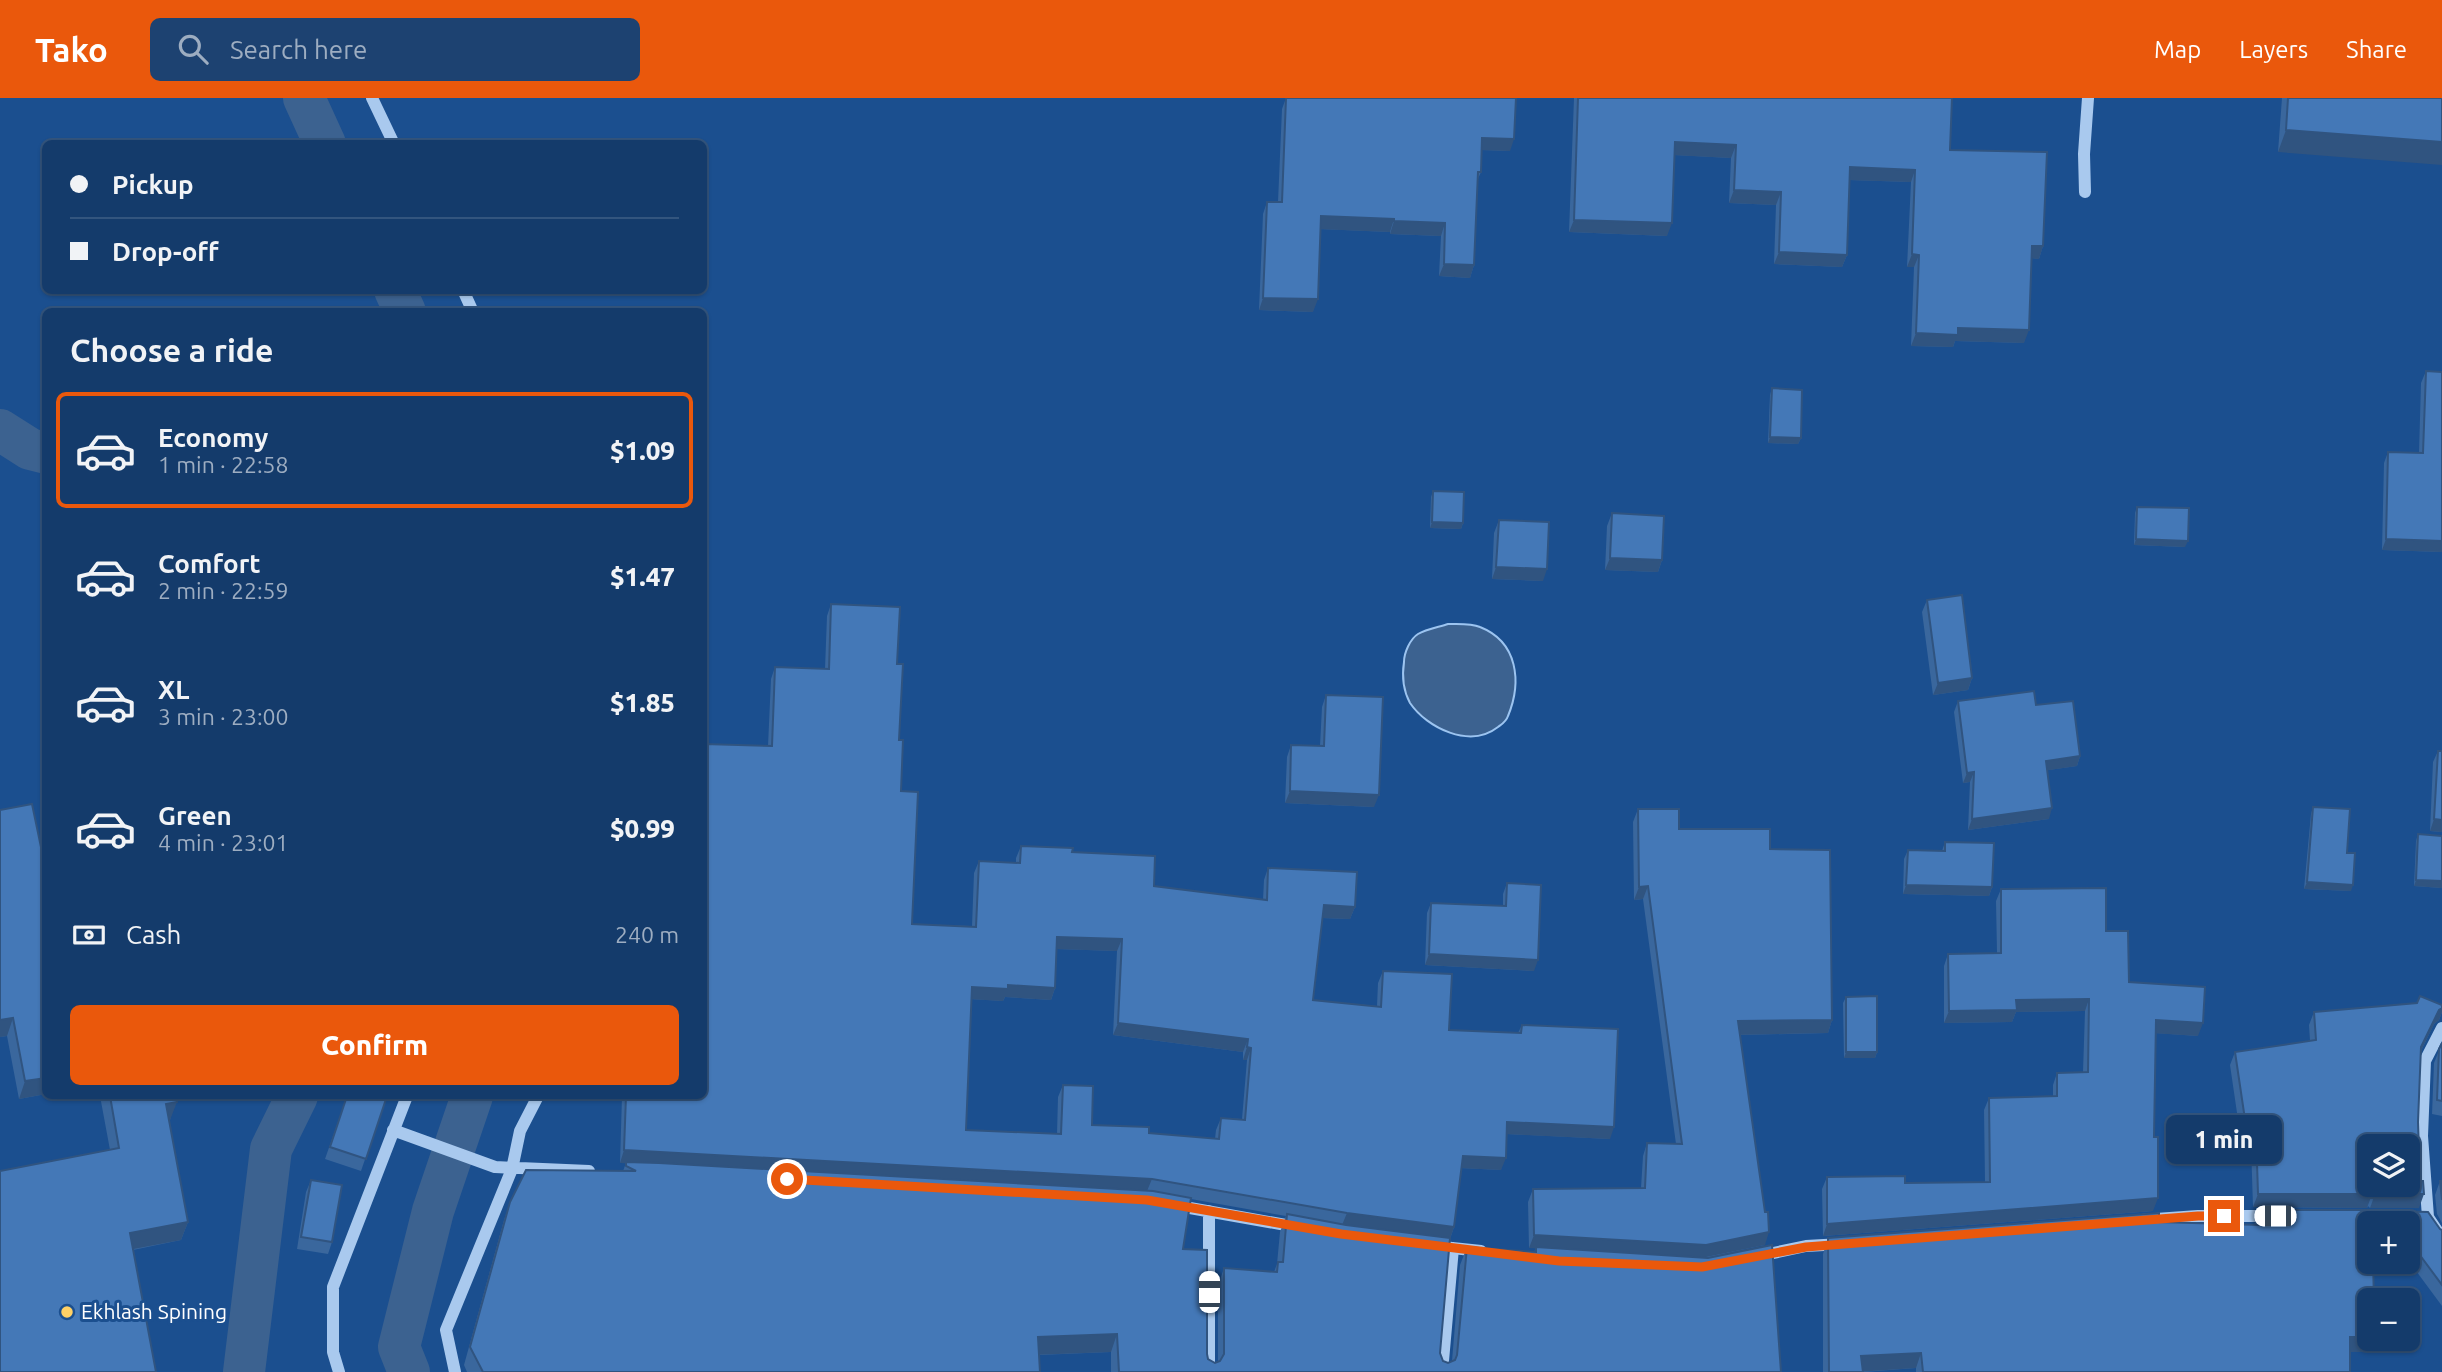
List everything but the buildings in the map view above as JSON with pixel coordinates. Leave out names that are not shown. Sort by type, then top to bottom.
[{"type":"street","points":[[372,98],[392,140]]},
{"type":"street","points":[[2085,192],[2088,98]]},
{"type":"street","points":[[2442,1028],[2425,1061],[2423,1136],[2428,1217],[2442,1238]]},
{"type":"street","points":[[339,1372],[332,1352],[333,1287],[406,1099]]},
{"type":"street","points":[[455,1372],[446,1329],[512,1169],[520,1131],[536,1099]]},
{"type":"street","points":[[393,1130],[495,1167],[602,1171]]},
{"type":"street","points":[[1159,1202],[1315,1230]]},
{"type":"street","points":[[1209,1212],[1209,1372]]},
{"type":"street","points":[[2131,1221],[2198,1216],[2279,1216]]},
{"type":"street","points":[[2347,1216],[2428,1217]]},
{"type":"street","points":[[1741,1259],[1806,1247],[1860,1242]]},
{"type":"street","points":[[1416,1244],[1493,1253]]},
{"type":"street","points":[[1442,1372],[1454,1248]]},
{"type":"water","points":[[1448,624],[1473,625],[1493,634],[1502,642],[1513,664],[1515,690],[1508,716],[1502,724],[1487,733],[1462,736],[1450,733],[1418,712],[1406,693],[1403,667],[1410,643],[1421,632]]},
{"type":"waterway","points":[[304,98],[323,140]]},
{"type":"waterway","points":[[397,294],[403,308]]},
{"type":"waterway","points":[[0,430],[30,449],[42,452]]},
{"type":"waterway","points":[[244,1372],[271,1149],[296,1099]]},
{"type":"waterway","points":[[409,1372],[399,1347],[433,1211],[471,1099]]},
{"type":"place","name":"Ekhlash Spining","points":[[67,1312]]},
{"type":"route","points":[[787,1179],[1147,1200],[1341,1234],[1559,1261],[1702,1267],[1806,1247],[2224,1216]]}]
